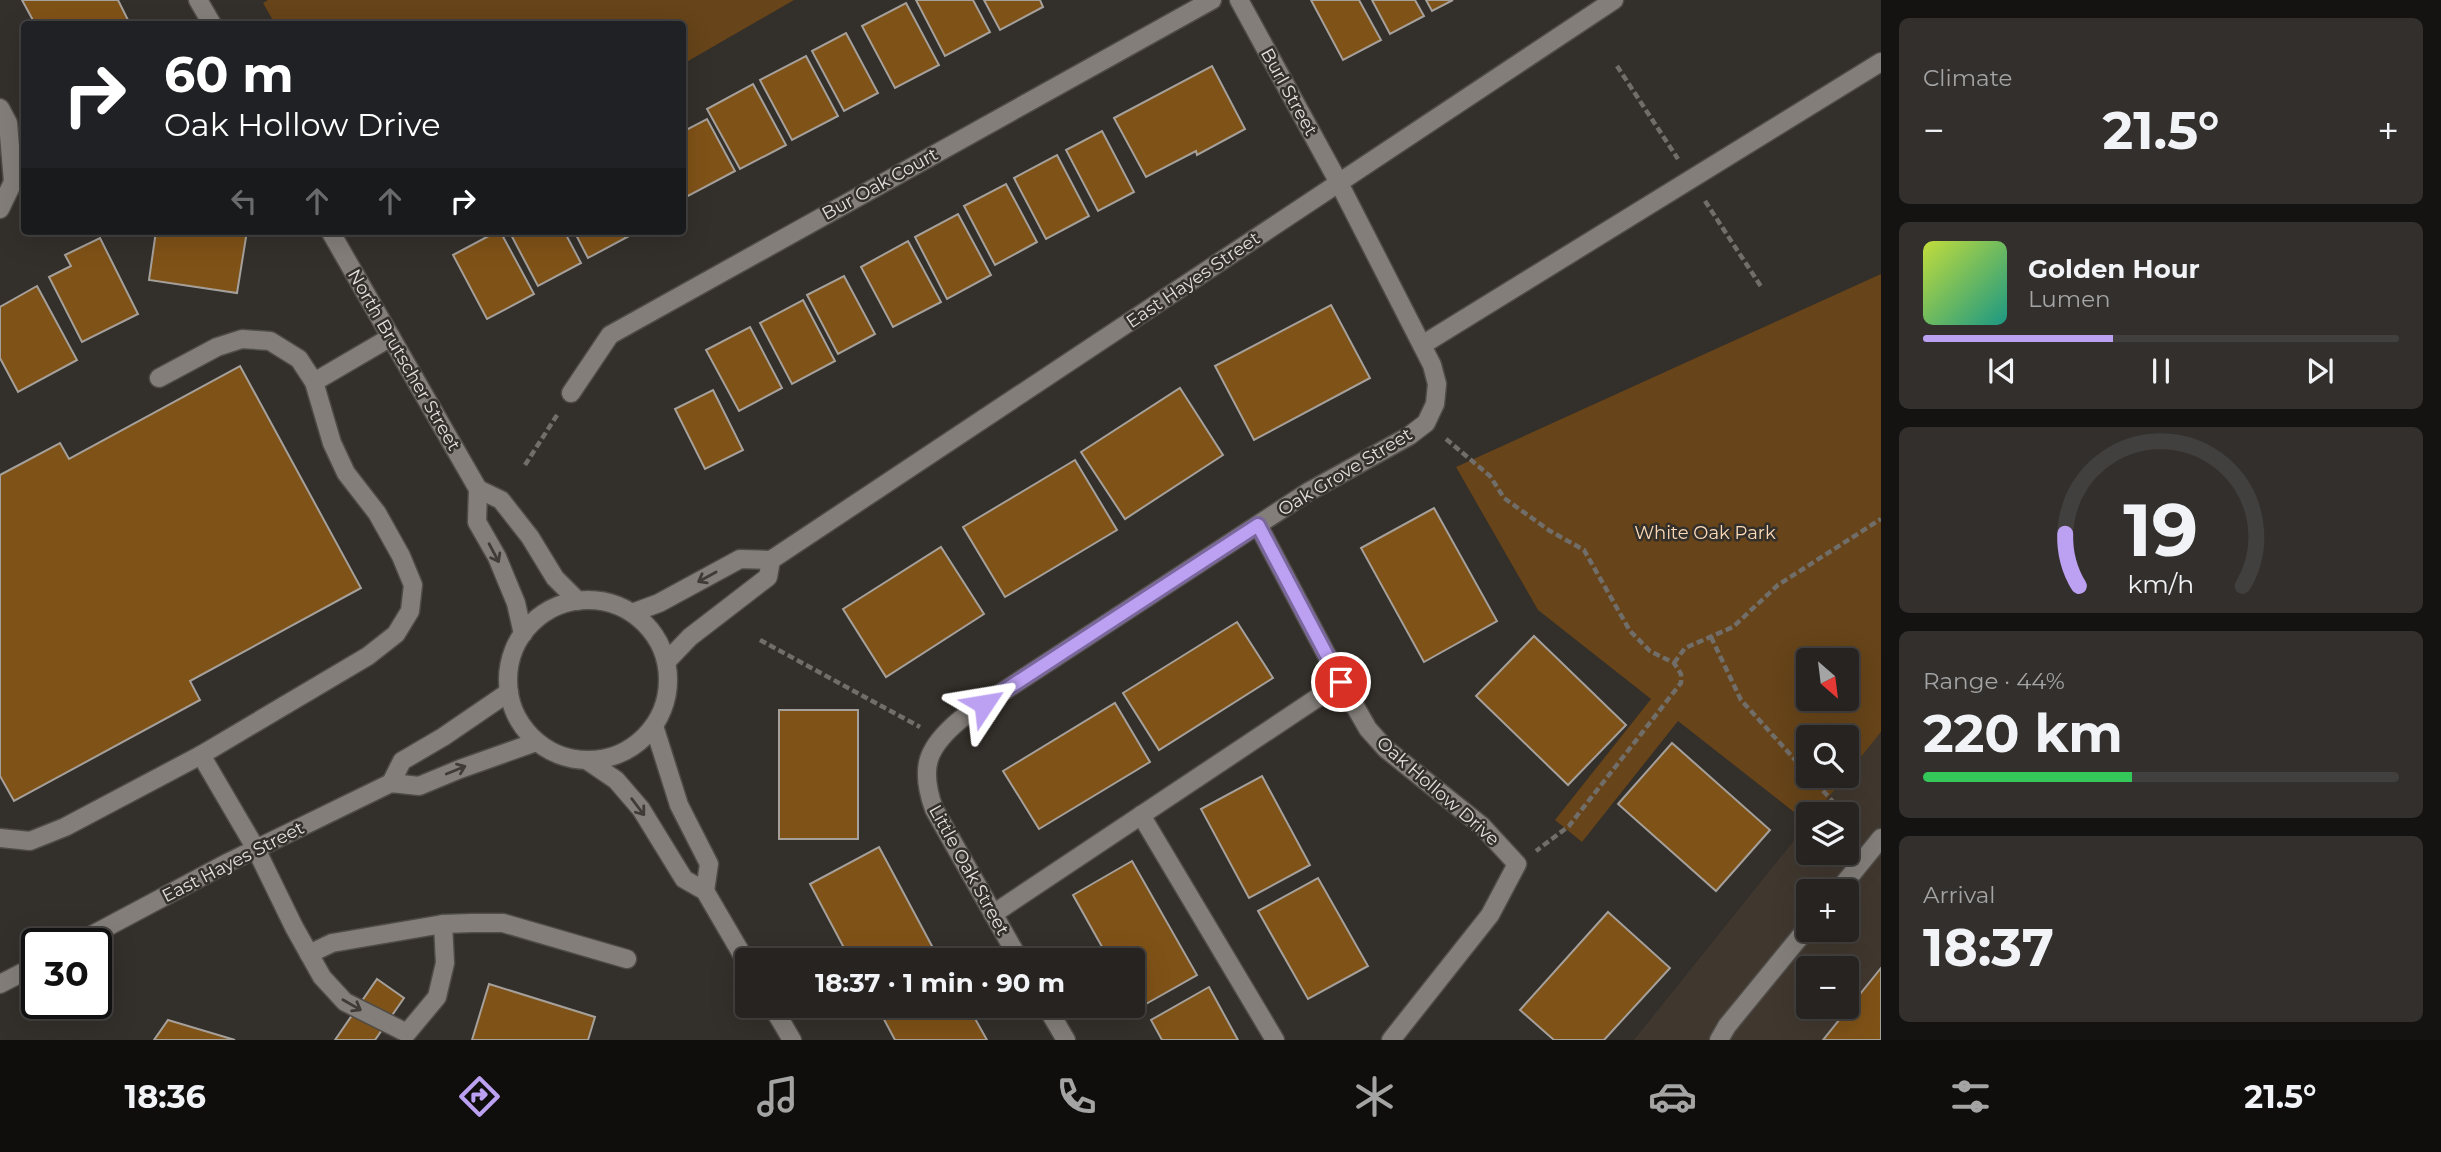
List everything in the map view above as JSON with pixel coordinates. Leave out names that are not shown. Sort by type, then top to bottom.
[{"type":"street","points":[[198,0],[210,21]]},
{"type":"street","name":"Bur Oak Court","points":[[571,393],[610,335],[1212,0]]},
{"type":"street","name":"Burl Street","points":[[1238,0],[1339,183]]},
{"type":"street","name":"East Hayes Street","points":[[667,661],[690,637],[768,577],[771,560],[1614,0]]},
{"type":"street","points":[[1422,345],[1881,62]]},
{"type":"street","points":[[0,108],[8,122],[13,182],[0,209]]},
{"type":"street","name":"Oak Grove Street","points":[[940,737],[961,719],[1308,492],[1409,436],[1426,423],[1435,404],[1437,384],[1432,365],[1339,183]]},
{"type":"street","name":"North Brutscher Street","points":[[332,235],[478,489],[477,522],[497,557],[516,603],[523,634]]},
{"type":"street","points":[[314,382],[391,337]]},
{"type":"street","points":[[0,838],[30,841],[65,827],[201,755],[368,656],[396,635],[410,611],[413,585],[401,556],[377,513],[346,473],[332,443],[314,382],[299,359],[271,341],[242,339],[217,347],[159,378]]},
{"type":"street","name":"North Brutscher Street","points":[[478,489],[501,500],[530,537],[555,578],[578,601]]},
{"type":"street","name":"Oak Hollow Drive","points":[[1258,525],[1368,729],[1387,749],[1482,826],[1517,864]]},
{"type":"street","points":[[632,613],[659,603],[740,559],[771,560]]},
{"type":"street","points":[[578,601],[596,601],[632,613],[654,635],[667,661],[668,687],[659,719],[654,726],[644,738],[614,757],[588,761],[570,759],[536,742],[516,716],[509,692],[511,659],[523,634],[538,618],[557,607],[578,601]]},
{"type":"street","points":[[993,914],[1341,682]]},
{"type":"street","name":"East Hayes Street","points":[[391,783],[401,761],[443,737],[509,692]]},
{"type":"street","points":[[654,726],[679,804],[709,864],[705,891]]},
{"type":"street","name":"Little Oak Street","points":[[940,737],[928,763],[926,788],[934,809],[1013,948]]},
{"type":"street","name":"East Hayes Street","points":[[106,928],[256,849],[391,783],[419,786],[536,742]]},
{"type":"street","points":[[201,755],[256,849],[322,977],[345,1002],[407,1032],[437,997],[445,963],[443,924]]},
{"type":"street","points":[[588,761],[616,780],[641,809],[684,879],[705,891],[738,948]]},
{"type":"street","points":[[1141,815],[1275,1040]]},
{"type":"street","points":[[1848,879],[1881,838]]},
{"type":"street","points":[[1391,1040],[1490,915],[1517,864]]},
{"type":"street","points":[[309,954],[331,943],[443,924],[503,923],[627,959]]},
{"type":"street","points":[[1719,1040],[1727,1026],[1796,942]]},
{"type":"street","points":[[0,984],[21,973]]},
{"type":"street","points":[[779,1018],[792,1040]]},
{"type":"street","points":[[1053,1018],[1066,1040]]},
{"type":"path","points":[[525,465],[571,393]]},
{"type":"path","points":[[1426,423],[1490,476],[1504,498],[1550,531],[1584,550],[1630,631],[1650,651],[1674,663],[1681,674],[1681,683],[1569,826],[1517,864]]},
{"type":"path","points":[[1674,663],[1685,649],[1733,627],[1778,584],[1881,519]]},
{"type":"path","points":[[1711,637],[1741,700],[1796,762]]},
{"type":"path","points":[[760,640],[940,737]]},
{"type":"path","points":[[1820,788],[1833,802]]},
{"type":"shaded area","points":[[1881,732],[1881,1040],[1634,1040],[1796,838],[1796,865],[1859,865],[1859,802],[1825,802],[1836,788],[1859,788],[1859,759]]},
{"type":"green space","points":[[268,0],[794,0],[686,62],[686,21],[273,21],[263,3]]},
{"type":"green space","name":"White Oak Park","points":[[1881,274],[1881,732],[1859,759],[1859,725],[1796,725],[1796,788],[1836,788],[1825,802],[1796,802],[1796,814],[1678,721],[1582,842],[1555,820],[1651,699],[1538,610],[1456,467]]},
{"type":"building","points":[[22,0],[118,0],[128,20],[126,21],[33,21]]},
{"type":"building","points":[[916,0],[973,0],[990,32],[945,56]]},
{"type":"building","points":[[984,0],[1040,0],[1043,7],[1000,30]]},
{"type":"building","points":[[1311,0],[1359,0],[1381,40],[1343,60]]},
{"type":"building","points":[[1372,0],[1415,0],[1424,16],[1390,34]]},
{"type":"building","points":[[1426,0],[1453,0],[1432,11]]},
{"type":"building","points":[[906,3],[939,65],[895,88],[862,26]]},
{"type":"building","points":[[846,33],[878,93],[844,111],[812,51]]},
{"type":"building","points":[[806,56],[838,116],[792,140],[760,80]]},
{"type":"building","points":[[1212,66],[1245,129],[1197,155],[1196,151],[1146,177],[1114,118]]},
{"type":"building","points":[[753,84],[786,145],[740,169],[707,109]]},
{"type":"building","points":[[707,119],[735,171],[688,196],[686,193],[686,130]]},
{"type":"building","points":[[1102,131],[1134,192],[1098,211],[1066,150]]},
{"type":"building","points":[[1057,155],[1089,216],[1046,239],[1014,178]]},
{"type":"building","points":[[1006,184],[1037,242],[995,265],[964,206]]},
{"type":"building","points":[[958,214],[991,275],[947,299],[915,237]]},
{"type":"building","points":[[155,235],[246,235],[237,293],[149,280]]},
{"type":"building","points":[[490,235],[502,235],[534,294],[487,319],[453,255]]},
{"type":"building","points":[[511,235],[566,235],[581,263],[538,286]]},
{"type":"building","points":[[576,235],[631,235],[588,258]]},
{"type":"building","points":[[100,238],[138,314],[82,342],[49,277],[71,266],[65,255]]},
{"type":"building","points":[[908,241],[941,302],[893,327],[861,267]]},
{"type":"building","points":[[844,276],[875,334],[838,354],[807,295]]},
{"type":"building","points":[[37,286],[77,360],[18,392],[0,358],[0,307]]},
{"type":"building","points":[[803,300],[835,361],[792,384],[760,323]]},
{"type":"building","points":[[1331,305],[1370,378],[1254,440],[1215,366]]},
{"type":"building","points":[[750,327],[782,388],[739,411],[706,350]]},
{"type":"building","points":[[240,366],[361,588],[190,681],[200,700],[14,801],[0,776],[0,475],[60,443],[69,459]]},
{"type":"building","points":[[1180,388],[1223,455],[1125,519],[1081,452]]},
{"type":"building","points":[[713,390],[743,450],[705,469],[675,409]]},
{"type":"building","points":[[1075,460],[1117,530],[1005,597],[963,527]]},
{"type":"building","points":[[1434,508],[1497,621],[1424,662],[1361,548]]},
{"type":"building","points":[[941,547],[984,614],[886,677],[843,609]]},
{"type":"building","points":[[1237,622],[1273,678],[1159,750],[1123,693]]},
{"type":"building","points":[[1534,636],[1626,725],[1568,785],[1476,696]]},
{"type":"building","points":[[1115,703],[1150,762],[1039,829],[1003,771]]},
{"type":"building","points":[[779,710],[858,710],[858,839],[779,839]]},
{"type":"building","points":[[1672,743],[1770,830],[1716,891],[1618,804]]},
{"type":"building","points":[[1262,776],[1310,865],[1249,898],[1201,809]]},
{"type":"building","points":[[879,847],[933,948],[844,948],[810,884]]},
{"type":"building","points":[[1132,861],[1197,975],[1145,1004],[1145,948],[1103,948],[1073,895]]},
{"type":"building","points":[[1318,878],[1368,966],[1308,999],[1258,911]]},
{"type":"building","points":[[1608,912],[1670,968],[1604,1040],[1554,1040],[1520,1010]]},
{"type":"building","points":[[1881,968],[1881,1040],[1823,1040],[1840,1019],[1859,1019],[1859,995]]},
{"type":"building","points":[[377,979],[404,998],[375,1040],[335,1040]]},
{"type":"building","points":[[489,984],[595,1017],[588,1040],[472,1040]]},
{"type":"building","points":[[1209,987],[1238,1040],[1162,1040],[1151,1020]]},
{"type":"building","points":[[883,1018],[975,1018],[987,1040],[895,1040]]},
{"type":"building","points":[[168,1020],[235,1040],[154,1040]]},
{"type":"route","points":[[984,704],[1258,525],[1341,682]]}]
